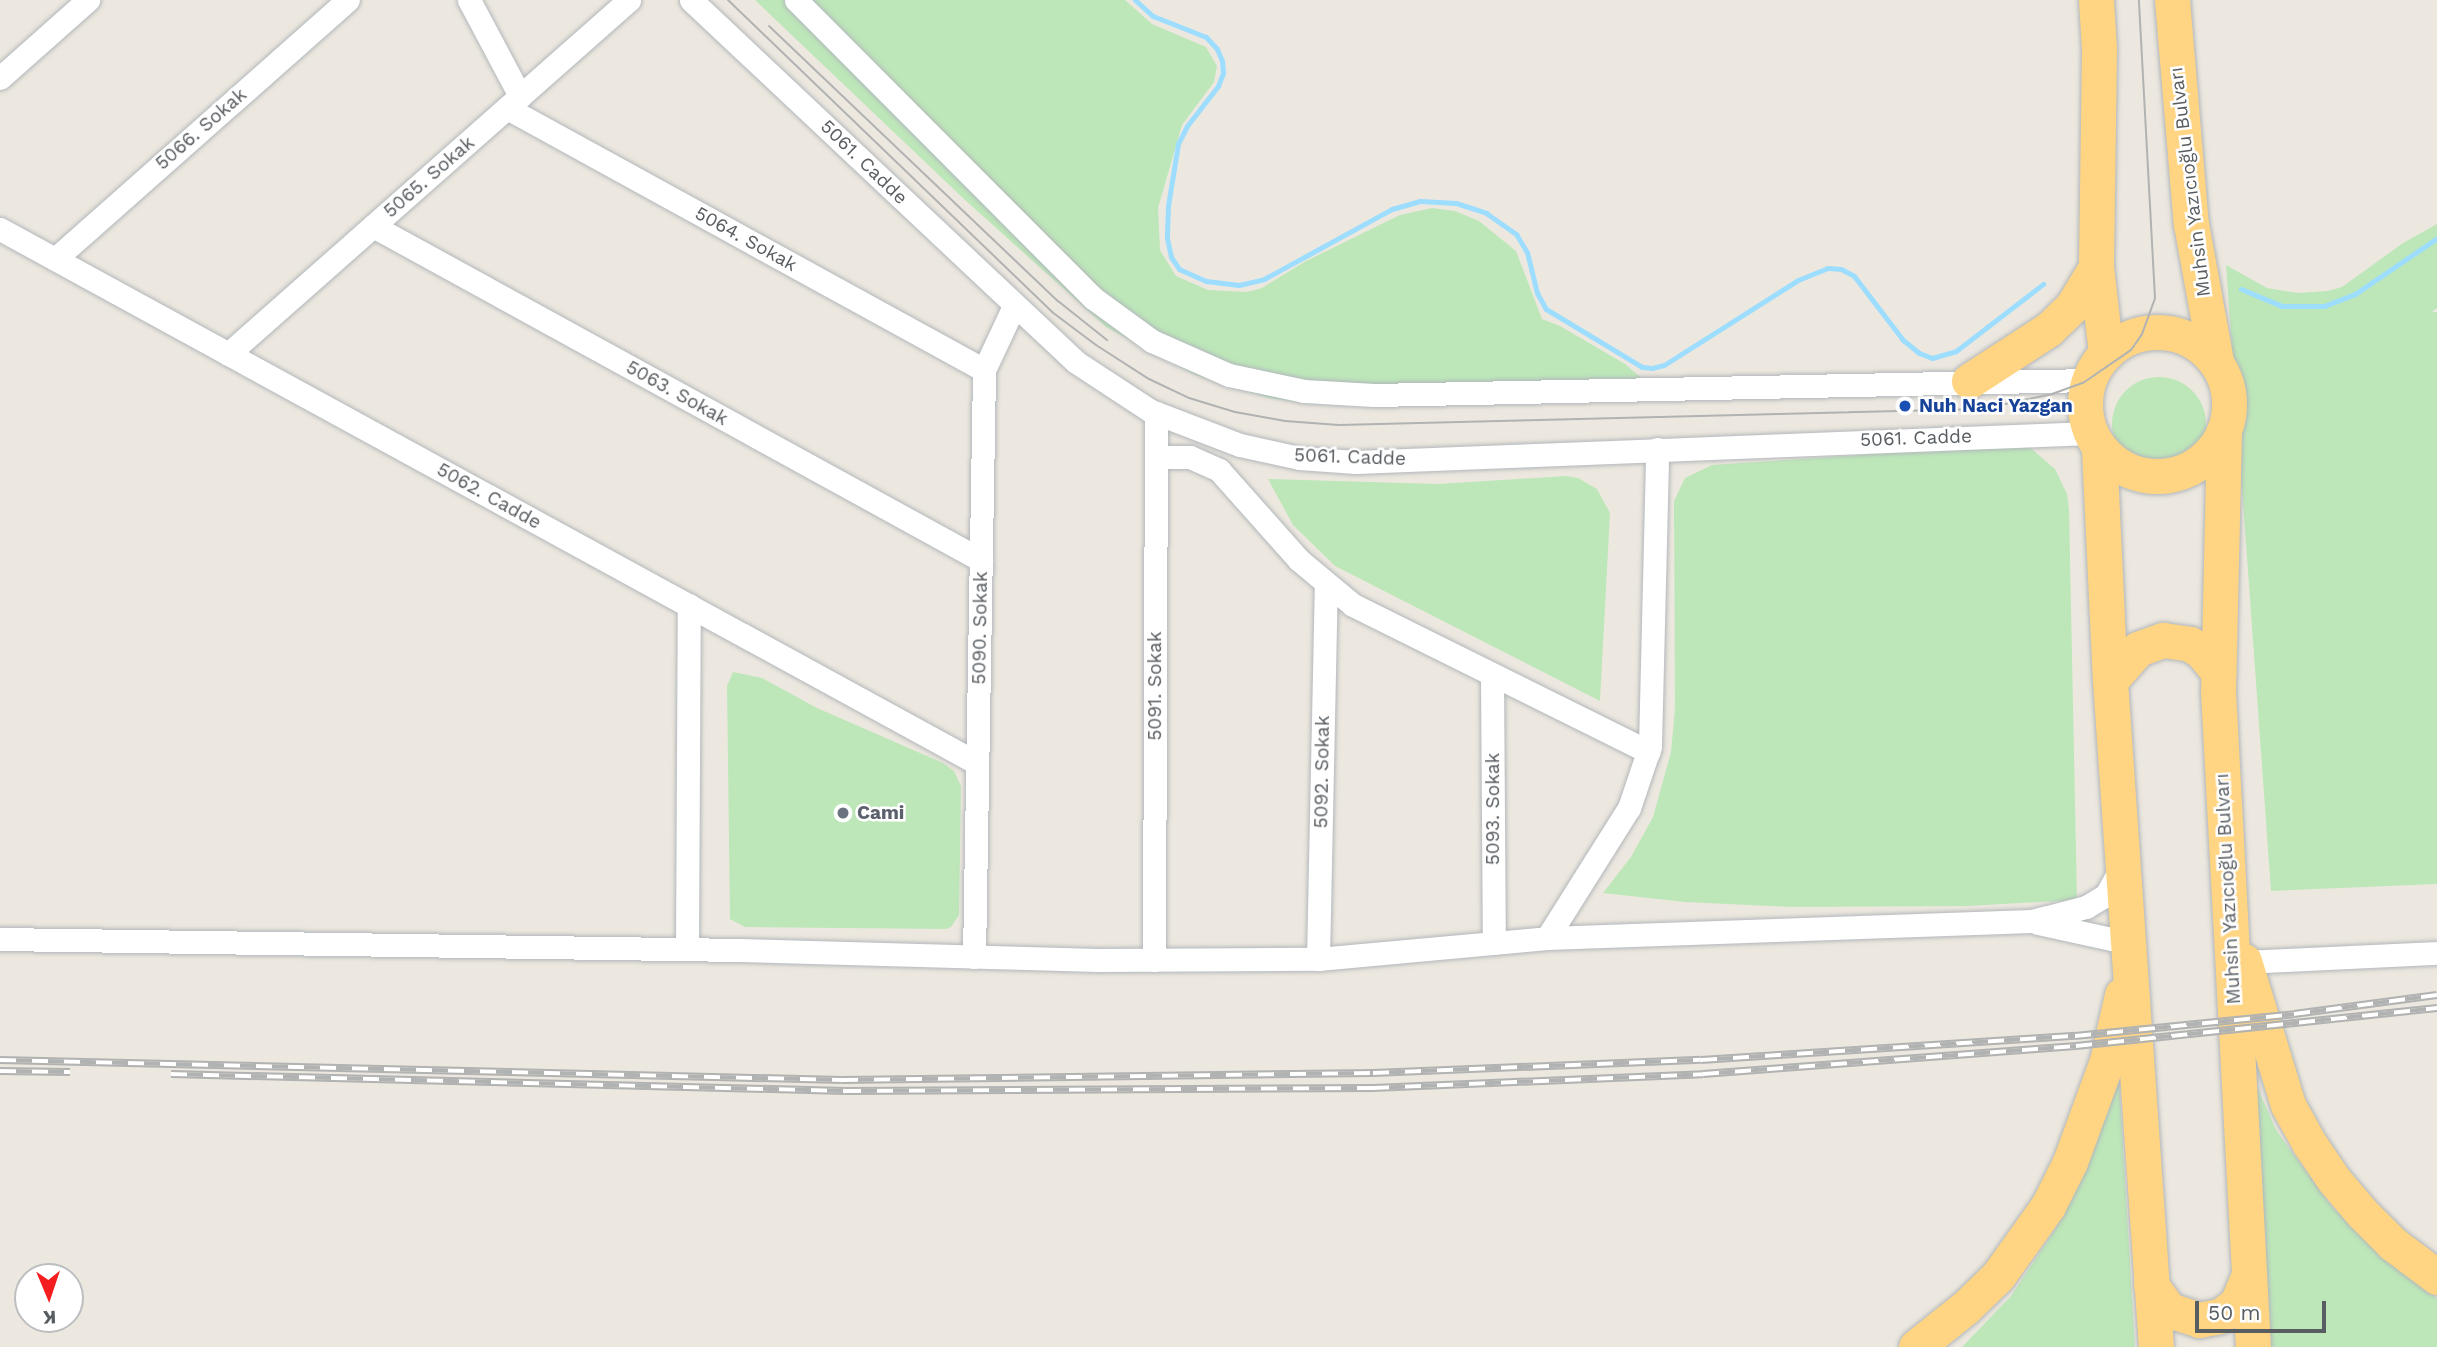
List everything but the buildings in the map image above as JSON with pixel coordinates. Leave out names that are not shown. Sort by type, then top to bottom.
[{"type":"highway","points":[[2096,0],[2099,49],[2097,366],[2085,416],[2094,441],[2156,1347]]},
{"type":"highway","name":"Muhsin Yazıcıoğlu Bulvarı","points":[[2172,0],[2186,185],[2199,277],[2216,362]]},
{"type":"highway","points":[[1969,381],[2049,329],[2072,307],[2096,267]]},
{"type":"highway","points":[[2094,441],[2120,467],[2146,476],[2160,477],[2187,470],[2199,463],[2218,442],[2224,430],[2229,402],[2223,375],[2216,362],[2196,343],[2170,333],[2133,336],[2097,366]]},
{"type":"highway","name":"Muhsin Yazıcıoğlu Bulvarı","points":[[2224,430],[2218,672],[2228,914],[2253,1347]]},
{"type":"highway","points":[[2110,681],[2138,649],[2164,639],[2190,644],[2202,652],[2218,672]]},
{"type":"highway","points":[[2228,914],[2288,1105],[2309,1143],[2334,1180],[2362,1213],[2393,1244],[2437,1277]]},
{"type":"highway","points":[[1916,1347],[1966,1307],[1997,1276],[2048,1206],[2070,1162],[2107,1060],[2130,943]]},
{"type":"highway","points":[[2151,1285],[2169,1310],[2199,1320],[2220,1316],[2237,1303],[2249,1275]]},
{"type":"street","points":[[0,78],[88,0]]},
{"type":"street","name":"5066. Sokak","points":[[55,259],[348,0]]},
{"type":"street","points":[[469,0],[514,102]]},
{"type":"street","name":"5065. Sokak","points":[[228,354],[629,0]]},
{"type":"street","name":"5061. Cadde","points":[[691,0],[1076,362],[1125,396],[1156,413],[1240,445],[1328,460],[1385,461],[1657,449],[2094,441]]},
{"type":"street","points":[[796,0],[1093,298],[1152,341],[1229,375],[1292,390],[1374,395],[1969,381],[2097,366]]},
{"type":"street","name":"5064. Sokak","points":[[514,102],[984,370]]},
{"type":"street","name":"5063. Sokak","points":[[373,226],[981,561]]},
{"type":"street","name":"5062. Cadde","points":[[0,229],[977,763]]},
{"type":"street","name":"5090. Sokak","points":[[974,957],[984,370],[1014,306]]},
{"type":"street","name":"5091. Sokak","points":[[1154,960],[1156,413]]},
{"type":"street","points":[[1547,938],[1629,808],[1649,752],[1653,724],[1657,449]]},
{"type":"street","points":[[1156,457],[1190,457],[1219,470],[1299,560],[1326,586],[1371,615],[1649,752]]},
{"type":"street","name":"5092. Sokak","points":[[1318,959],[1326,586]]},
{"type":"street","points":[[687,949],[689,605]]},
{"type":"street","name":"5093. Sokak","points":[[1492,675],[1493,943]]},
{"type":"street","points":[[0,939],[687,949],[1154,960],[1318,959],[1547,938],[2032,921],[2086,907],[2106,895],[2124,862]]},
{"type":"street","points":[[2032,921],[2130,943]]},
{"type":"street","points":[[2244,962],[2437,953]]},
{"type":"green space","points":[[755,0],[1125,0],[1152,24],[1206,47],[1217,66],[1214,82],[1182,125],[1158,208],[1160,250],[1176,276],[1208,290],[1247,292],[1262,288],[1306,261],[1400,215],[1432,208],[1455,211],[1479,221],[1516,251],[1542,319],[1560,326],[1625,364],[1647,383],[1311,404],[1269,398],[1195,375],[1106,327],[964,199]]},
{"type":"green space","points":[[2437,224],[2437,308],[2432,312],[2437,312],[2437,884],[2271,891],[2226,265],[2267,288],[2298,293],[2328,291],[2342,287],[2403,243]]},
{"type":"green space","points":[[2159,377],[2177,380],[2192,391],[2203,406],[2206,424],[2203,442],[2192,457],[2177,468],[2159,471],[2141,468],[2126,457],[2115,442],[2112,424],[2115,406],[2126,391],[2141,380]]},
{"type":"green space","points":[[2026,444],[2055,469],[2067,494],[2069,509],[2077,900],[1967,906],[1793,907],[1685,902],[1603,893],[1631,857],[1653,817],[1671,752],[1675,708],[1674,501],[1685,478],[1712,465]]},
{"type":"green space","points":[[1567,476],[1578,478],[1597,489],[1610,513],[1600,701],[1335,566],[1293,525],[1268,479],[1437,484]]},
{"type":"green space","points":[[733,672],[762,678],[817,708],[943,763],[954,771],[961,786],[959,915],[951,927],[745,927],[730,919],[727,686]]},
{"type":"green space","points":[[2118,1062],[2135,1347],[1962,1347],[2011,1296],[2056,1228],[2068,1202]]},
{"type":"green space","points":[[2248,1066],[2276,1130],[2332,1207],[2392,1265],[2437,1298],[2437,1347],[2261,1347]]},
{"type":"waterway","points":[[1135,0],[1153,16],[1206,37],[1217,49],[1222,61],[1223,73],[1218,86],[1187,126],[1178,144],[1168,206],[1167,238],[1171,257],[1179,269],[1206,281],[1239,285],[1264,279],[1392,209],[1420,201],[1456,203],[1486,213],[1516,234],[1527,252],[1537,293],[1546,309],[1642,367],[1652,368],[1664,365],[1798,280],[1828,268],[1841,269],[1854,276],[1903,340],[1919,353],[1932,358],[1956,351],[2043,284]]},
{"type":"waterway","points":[[2241,289],[2282,306],[2324,306],[2355,294],[2437,238]]},
{"type":"tram line","points":[[728,0],[1052,312],[1096,345],[1149,379],[1189,398],[1235,412],[1285,421],[1339,425],[1982,409],[2052,394],[2083,383],[2131,350],[2142,334],[2155,298],[2139,0]]},
{"type":"tram line","points":[[769,26],[1058,301],[1107,340]]},
{"type":"railway","points":[[0,1060],[842,1080],[1373,1073],[1701,1060],[2075,1036],[2294,1014],[2437,995]]},
{"type":"railway","points":[[171,1074],[845,1091],[1373,1088],[1703,1074],[2076,1046],[2437,1008]]},
{"type":"railway","points":[[0,1071],[70,1072]]},
{"type":"place","name":"Nuh Naci Yazgan","points":[[1905,406]]},
{"type":"place","name":"Cami","points":[[843,813]]}]
